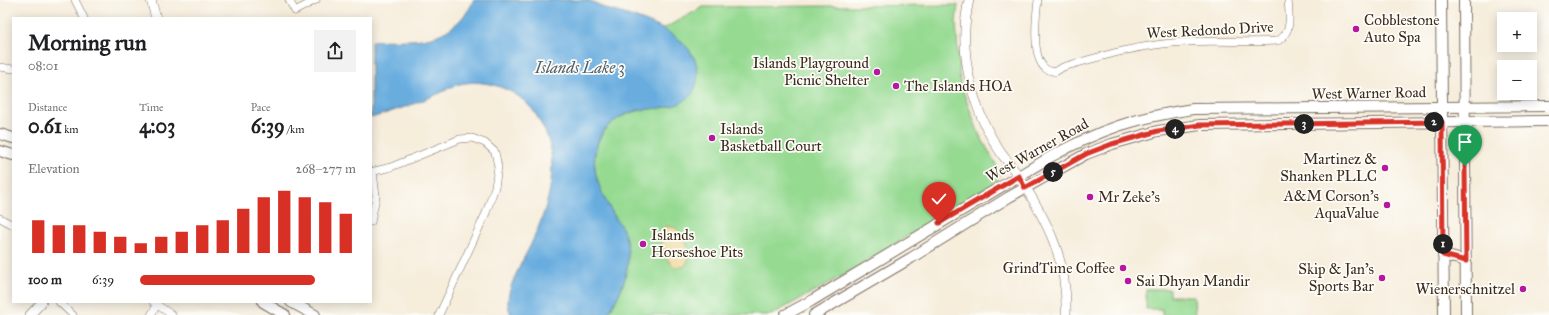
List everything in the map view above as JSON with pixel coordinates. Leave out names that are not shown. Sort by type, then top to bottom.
[{"type":"main road","points":[[1442,0],[1444,315]]},
{"type":"main road","points":[[1464,0],[1466,315]]},
{"type":"main road","name":"West Warner Road","points":[[785,315],[1076,142],[1106,129],[1131,121],[1166,113],[1193,109],[1549,106]]},
{"type":"main road","points":[[1207,109],[1208,125]]},
{"type":"main road","name":"West Warner Road","points":[[814,315],[1025,188],[1086,154],[1112,144],[1158,131],[1208,125],[1549,122]]},
{"type":"main road","points":[[0,134],[12,138]]},
{"type":"main road","points":[[0,151],[12,155]]},
{"type":"main road","points":[[1443,255],[1466,261]]},
{"type":"main road","points":[[265,303],[285,315]]},
{"type":"main road","points":[[293,303],[315,315]]},
{"type":"street","points":[[75,0],[84,17]]},
{"type":"street","points":[[151,0],[156,17]]},
{"type":"street","points":[[289,0],[295,11],[316,0]]},
{"type":"street","points":[[969,0],[964,38],[967,69],[974,92],[984,122],[1000,152],[1019,176],[1044,219],[1056,245],[1064,271],[1066,315]]},
{"type":"street","name":"West Redondo Drive","points":[[1038,0],[1036,40],[1038,55],[1041,63],[1046,69],[1055,72],[1063,67],[1120,50],[1153,45],[1187,42],[1278,41],[1284,38],[1288,31],[1288,0]]},
{"type":"street","points":[[0,67],[12,69]]},
{"type":"street","points":[[372,217],[376,196],[372,172],[391,167],[460,139],[472,138],[485,143],[495,152],[498,167],[495,187],[486,213],[439,315]]},
{"type":"street","points":[[0,218],[12,224]]},
{"type":"street","points":[[30,315],[41,303]]},
{"type":"street","points":[[60,303],[73,315]]},
{"type":"street","points":[[151,315],[155,303],[172,315]]},
{"type":"green space","points":[[958,5],[956,22],[960,83],[979,134],[998,168],[999,177],[996,182],[844,275],[771,315],[607,315],[623,283],[626,274],[628,257],[622,230],[598,184],[595,174],[595,153],[602,135],[615,120],[636,111],[672,106],[698,72],[693,57],[686,46],[663,29],[703,7]]},
{"type":"green space","points":[[1146,289],[1170,289],[1170,296],[1194,296],[1195,315],[1162,315],[1162,309],[1146,309]]},
{"type":"sand","points":[[667,226],[673,227],[677,230],[684,239],[688,251],[685,266],[675,267],[668,261],[662,245],[661,234],[661,230]]},
{"type":"water","name":"Islands Lake 3","points":[[473,0],[588,0],[607,9],[647,22],[660,28],[673,35],[684,44],[692,54],[697,66],[698,77],[691,95],[679,104],[664,108],[634,111],[626,114],[606,128],[597,143],[595,152],[595,169],[599,186],[606,202],[623,230],[628,252],[628,263],[623,285],[607,315],[511,315],[508,303],[510,289],[542,217],[549,191],[552,165],[551,152],[545,131],[533,110],[524,101],[504,88],[492,84],[468,83],[456,85],[423,100],[372,118],[372,41],[408,40],[431,37],[452,27],[470,8]]},
{"type":"place","name":"Cobblestone Auto Spa","points":[[1356,29]]},
{"type":"place","name":"Islands Playground Picnic Shelter","points":[[877,72]]},
{"type":"place","name":"The Islands HOA","points":[[896,86]]},
{"type":"place","name":"Islands Basketball Court","points":[[712,138]]},
{"type":"place","name":"Martinez & Shanken PLLC","points":[[1385,168]]},
{"type":"place","name":"Mr Zeke's","points":[[1090,197]]},
{"type":"place","name":"A&M Corson's AquaValue","points":[[1387,205]]},
{"type":"place","name":"Islands Horseshoe Pits","points":[[643,244]]},
{"type":"place","name":"GrindTime Coffee","points":[[1123,268]]},
{"type":"place","name":"Skip & Jan's Sports Bar","points":[[1382,278]]},
{"type":"place","name":"Sai Dhyan Mandir","points":[[1128,281]]},
{"type":"place","name":"Wienerschnitzel","points":[[1523,289]]},
{"type":"route","points":[[939,223],[1019,176],[1025,188],[1086,154],[1112,144],[1158,131],[1200,125],[1442,122],[1443,255],[1466,261],[1465,166]]}]
